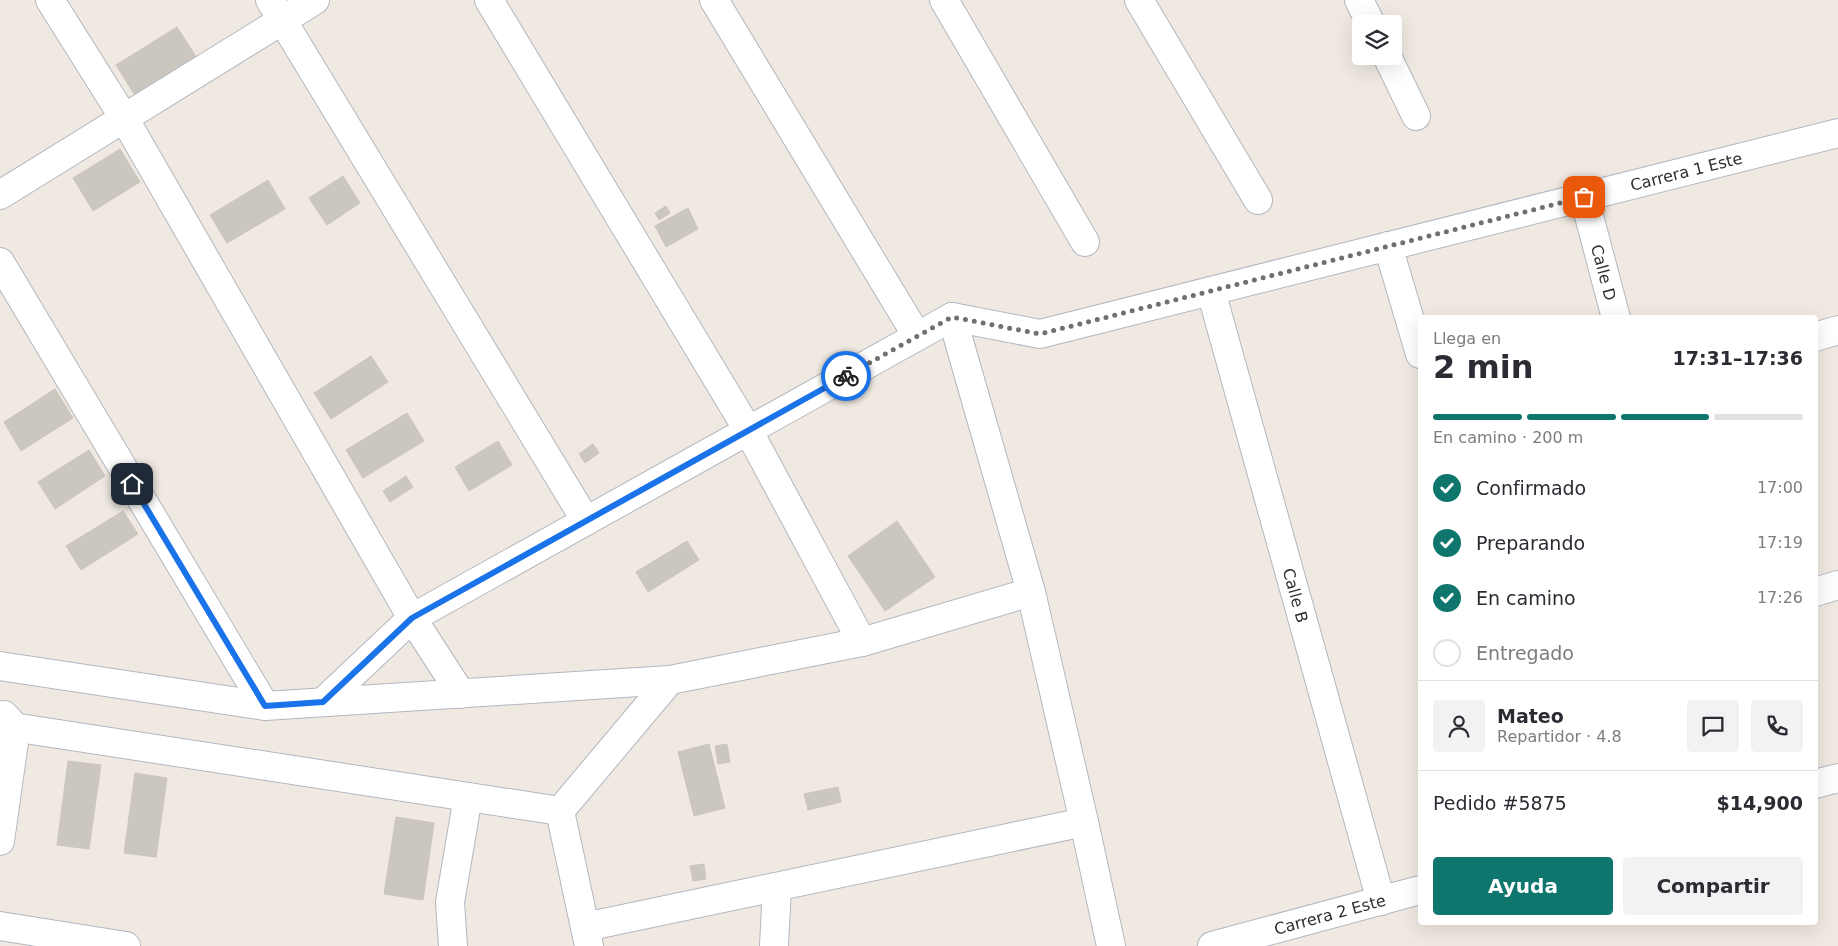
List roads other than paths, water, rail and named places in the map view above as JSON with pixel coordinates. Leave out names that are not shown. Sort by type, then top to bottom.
[{"type":"street","points":[[50,0],[124,118],[412,618],[461,694]]},
{"type":"street","points":[[0,195],[124,118],[277,10],[315,0]]},
{"type":"street","points":[[489,0],[748,430],[862,642]]},
{"type":"street","points":[[714,0],[917,336]]},
{"type":"street","points":[[944,0],[1085,242]]},
{"type":"street","points":[[1139,0],[1258,200]]},
{"type":"street","points":[[1359,0],[1366,15]]},
{"type":"street","points":[[277,10],[586,521]]},
{"type":"street","points":[[1390,65],[1416,116]]},
{"type":"street","name":"Carrera 1 Este","points":[[952,317],[1040,334],[1838,133]]},
{"type":"street","name":"Calle D","points":[[1584,197],[1615,315]]},
{"type":"street","points":[[1388,246],[1418,347]]},
{"type":"street","points":[[0,262],[265,706]]},
{"type":"street","name":"Calle B","points":[[1211,291],[1381,900]]},
{"type":"street","points":[[323,702],[412,618],[952,317],[1031,592],[1111,946]]},
{"type":"street","points":[[1818,335],[1838,330]]},
{"type":"street","points":[[1818,591],[1838,585]]},
{"type":"street","points":[[0,666],[265,706],[670,680],[862,642],[1031,592]]},
{"type":"street","points":[[560,811],[670,680]]},
{"type":"street","points":[[0,841],[5,721],[560,811]]},
{"type":"street","points":[[1818,783],[1838,778]]},
{"type":"street","points":[[453,946],[450,902],[468,796]]},
{"type":"street","points":[[560,811],[587,937],[777,887],[1084,822]]},
{"type":"street","points":[[774,946],[777,887]]},
{"type":"street","name":"Carrera 2 Este","points":[[1212,946],[1418,891]]},
{"type":"street","points":[[0,926],[126,946]]}]
